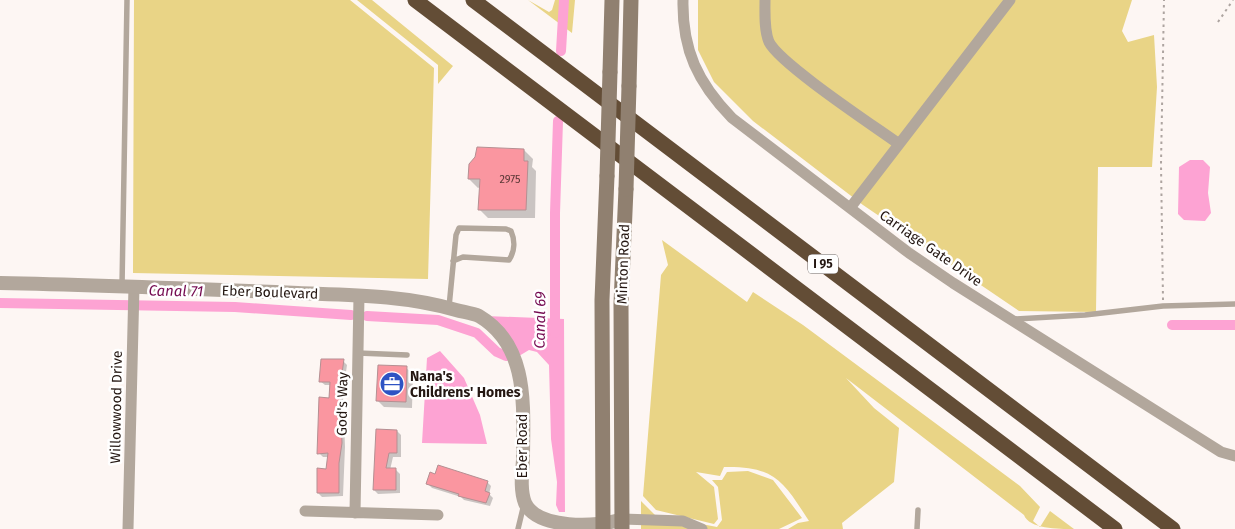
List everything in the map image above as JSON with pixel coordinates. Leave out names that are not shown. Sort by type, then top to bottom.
[{"type":"highway","name":"I 95","points":[[415,0],[1115,529]]},
{"type":"highway","name":"I 95","points":[[473,0],[1173,529]]},
{"type":"main road","name":"Minton Road","points":[[606,528],[602,300],[612,0]]},
{"type":"main road","name":"Minton Road","points":[[622,524],[622,304],[631,0]]},
{"type":"street","name":"Carriage Gate Drive","points":[[683,0],[686,40],[696,69],[711,96],[732,118],[850,208],[953,283],[1221,452],[1235,456]]},
{"type":"street","points":[[765,0],[764,17],[769,42],[785,60],[899,144]]},
{"type":"street","points":[[850,208],[1010,0]]},
{"type":"street","name":"Eber Boulevard","points":[[0,283],[360,296],[429,302],[478,316]]},
{"type":"street","name":"Willowwood Drive","points":[[128,529],[132,315],[130,289]]},
{"type":"street","name":"God's Way","points":[[355,513],[360,296]]},
{"type":"street","name":"Eber Road","points":[[478,316],[504,337],[517,365],[523,411],[522,489],[524,502]]},
{"type":"street","points":[[524,502],[528,510],[551,525],[564,527],[606,528],[622,524],[683,521],[702,529]]},
{"type":"street","points":[[305,511],[438,515]]},
{"type":"lane","points":[[127,0],[130,289]]},
{"type":"lane","points":[[448,308],[453,261],[456,235],[459,228],[498,228],[511,231],[514,248],[510,260],[463,257],[453,261]]},
{"type":"lane","points":[[1010,319],[1085,315],[1163,306],[1235,304]]},
{"type":"lane","points":[[358,353],[407,355]]},
{"type":"lane","points":[[518,529],[524,502]]},
{"type":"lane","points":[[917,529],[918,510]]},
{"type":"path","points":[[1163,306],[1161,164],[1164,0]]},
{"type":"path","points":[[1218,22],[1233,0]]},
{"type":"shaded area","points":[[134,0],[350,0],[434,68],[428,279],[133,273]]},
{"type":"shaded area","points":[[357,0],[372,0],[453,66],[438,84],[438,65]]},
{"type":"shaded area","points":[[528,0],[549,12],[552,10],[555,0],[575,0],[572,33]]},
{"type":"shaded area","points":[[698,0],[1132,0],[1122,31],[1128,42],[1154,35],[1157,87],[1152,167],[1098,167],[1096,312],[1019,311],[863,205],[753,121],[714,82],[698,50]]},
{"type":"shaded area","points":[[662,240],[747,302],[753,292],[803,325],[1020,486],[1040,507],[1033,521],[1039,526],[1027,520],[1024,515],[846,378],[874,408],[899,428],[894,482],[842,523],[843,529],[788,529],[798,523],[809,521],[792,496],[784,486],[766,473],[741,467],[724,467],[720,476],[696,472],[714,487],[718,519],[714,524],[656,510],[643,496],[661,275],[668,265]]},
{"type":"shaded area","points":[[748,471],[773,480],[802,518],[779,529],[641,529],[641,501],[655,515],[717,527],[722,520],[718,487],[712,480],[722,480],[727,472]]},
{"type":"shaded area","points":[[1050,511],[1074,529],[1052,528],[1040,526]]},
{"type":"water","points":[[1190,160],[1203,160],[1210,167],[1208,193],[1211,213],[1205,221],[1184,220],[1178,214],[1179,167]]},
{"type":"water","points":[[486,316],[564,319],[565,512],[559,512],[556,505],[557,482],[551,439],[549,365],[537,352],[529,350],[519,356]]},
{"type":"water","points":[[440,351],[464,378],[480,415],[487,444],[422,443],[427,358]]},
{"type":"building","points":[[477,147],[524,149],[524,161],[528,161],[526,210],[478,210],[480,179],[468,179],[469,164],[475,157]]},
{"type":"building","points":[[321,359],[344,359],[340,388],[342,443],[339,463],[339,493],[317,493],[317,468],[326,469],[328,453],[317,454],[319,397],[329,398],[330,382],[319,382]]},
{"type":"building","name":"Nana's Childrens' Homes","points":[[378,365],[407,366],[406,402],[376,401]]},
{"type":"building","points":[[376,429],[397,430],[397,453],[389,453],[386,468],[396,468],[396,490],[373,490]]},
{"type":"building","points":[[438,465],[488,481],[485,491],[490,493],[486,503],[458,496],[459,494],[426,484],[430,472],[435,474]]},
{"type":"waterway","name":"Canal 69","points":[[561,51],[564,0]]},
{"type":"waterway","name":"Canal 69","points":[[555,333],[555,213],[558,121]]},
{"type":"waterway","name":"Canal 71","points":[[0,303],[235,307],[351,315]]},
{"type":"waterway","name":"Canal 71","points":[[367,316],[438,320],[477,333],[497,352],[506,356]]},
{"type":"waterway","points":[[1172,325],[1235,325]]},
{"type":"place","name":"Nana's Childrens' Homes","points":[[392,384]]}]
